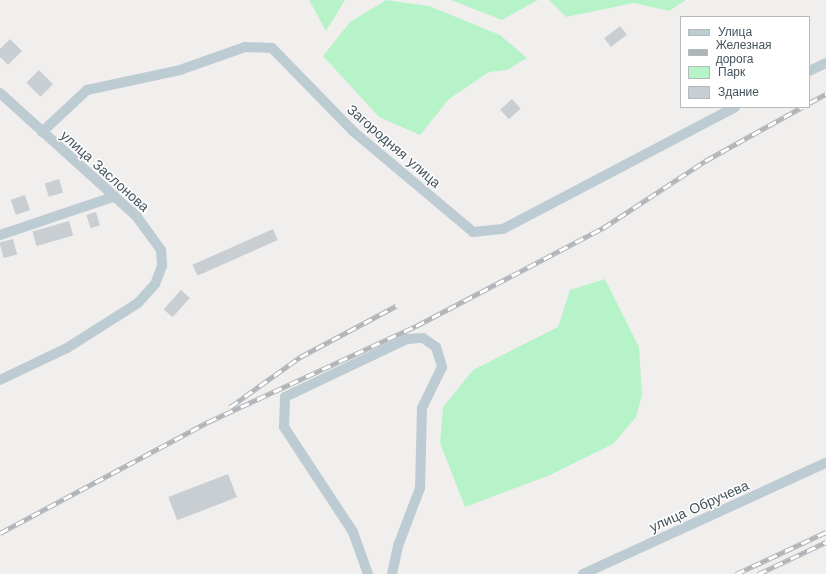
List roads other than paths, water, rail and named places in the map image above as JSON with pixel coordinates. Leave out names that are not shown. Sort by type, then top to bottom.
[{"type":"street","name":"Загородняя улица","points":[[42,132],[87,90],[180,70],[245,47],[272,48],[354,132],[473,232],[503,229],[733,108]]},
{"type":"street","points":[[810,71],[826,63]]},
{"type":"street","name":"улица Заслонова","points":[[0,93],[113,197],[137,217],[161,250],[162,266],[155,284],[138,303],[67,348],[0,380]]},
{"type":"street","points":[[0,235],[113,197]]},
{"type":"street","points":[[368,574],[353,532],[284,427],[285,397],[407,339],[423,338],[436,346],[442,367],[422,408],[420,488],[398,546],[392,574]]},
{"type":"street","name":"улица Обручева","points":[[583,574],[826,463]]},
{"type":"railway","points":[[810,102],[826,94]]},
{"type":"railway","points":[[0,533],[208,422],[416,326],[603,228],[705,161],[800,108]]},
{"type":"railway","points":[[230,407],[300,357],[396,306]]},
{"type":"railway","points":[[736,574],[826,532]]},
{"type":"railway","points":[[758,574],[826,542]]}]
